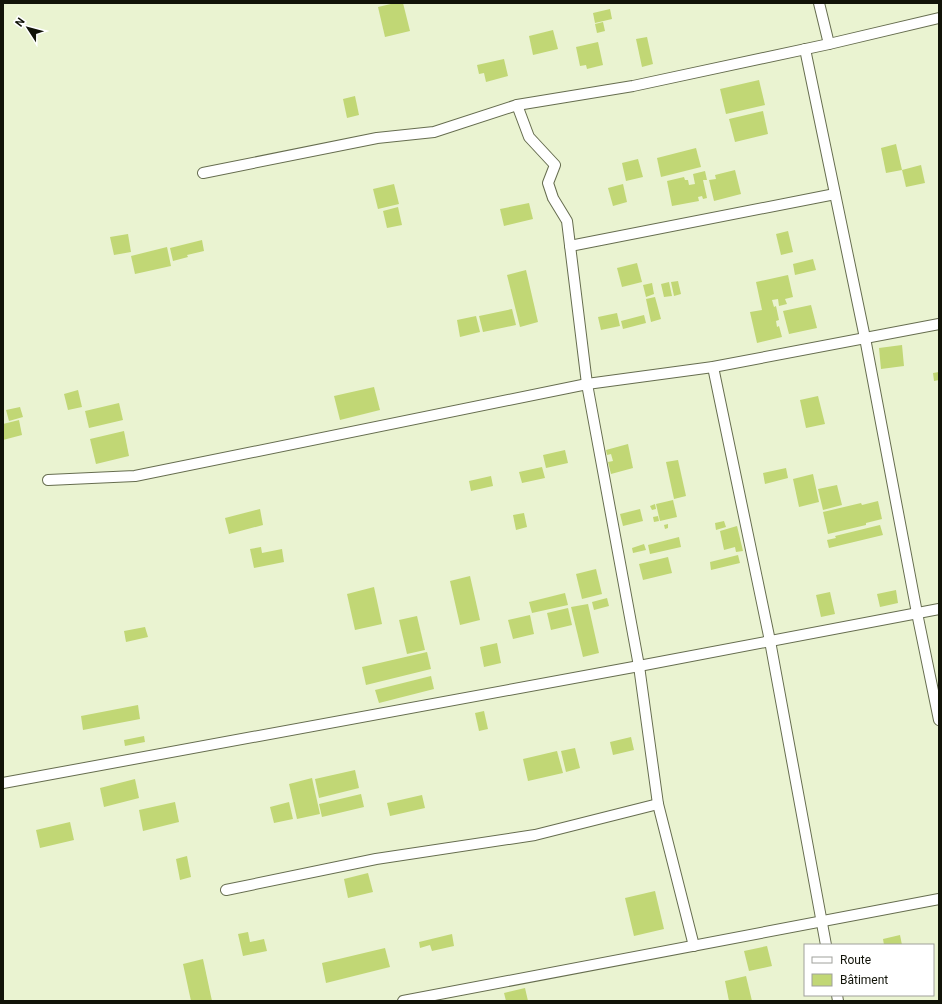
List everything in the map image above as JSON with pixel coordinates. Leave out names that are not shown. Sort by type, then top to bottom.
[{"type":"street","points":[[819,3],[829,44]]},
{"type":"street","points":[[203,173],[377,138],[434,132],[517,105],[633,86],[829,44],[939,18]]},
{"type":"street","points":[[805,49],[865,338],[917,613],[939,720]]},
{"type":"street","points":[[517,105],[529,137],[555,165],[548,183],[553,198],[567,221],[587,384],[639,666],[658,804],[694,946]]},
{"type":"street","points":[[570,246],[835,194]]},
{"type":"street","points":[[48,480],[135,476],[587,384],[713,367],[939,324]]},
{"type":"street","points":[[713,367],[770,641],[826,944]]},
{"type":"street","points":[[3,783],[639,666],[939,609]]},
{"type":"street","points":[[226,890],[376,859],[536,834],[658,804]]},
{"type":"street","points":[[403,1001],[939,899]]},
{"type":"building","points":[[395,3],[403,3],[410,31],[385,37],[378,7]]},
{"type":"building","points":[[610,9],[612,19],[595,23],[593,13]]},
{"type":"building","points":[[603,22],[605,31],[597,33],[595,24]]},
{"type":"building","points":[[553,30],[558,49],[533,55],[529,36]]},
{"type":"building","points":[[647,37],[653,64],[642,67],[636,39]]},
{"type":"building","points":[[598,42],[603,65],[587,69],[586,65],[580,66],[576,47]]},
{"type":"building","points":[[504,59],[508,76],[486,82],[484,73],[479,74],[477,65]]},
{"type":"building","points":[[759,80],[765,105],[726,114],[720,89]]},
{"type":"building","points":[[355,96],[359,115],[347,118],[343,99]]},
{"type":"building","points":[[763,111],[768,134],[735,142],[729,119]]},
{"type":"building","points":[[896,144],[902,170],[886,173],[881,148]]},
{"type":"building","points":[[696,148],[701,167],[661,177],[657,158]]},
{"type":"building","points":[[638,159],[643,177],[626,181],[622,163]]},
{"type":"building","points":[[921,165],[925,183],[906,187],[902,170]]},
{"type":"building","points":[[735,170],[741,194],[714,201],[709,180],[716,179],[715,175]]},
{"type":"building","points":[[705,171],[707,180],[703,180],[707,198],[703,199],[702,196],[698,197],[699,201],[672,206],[667,181],[684,177],[685,180],[688,180],[689,185],[695,184],[693,174]]},
{"type":"building","points":[[394,184],[399,204],[378,209],[373,189]]},
{"type":"building","points":[[623,184],[627,202],[613,206],[608,188]]},
{"type":"building","points":[[529,203],[533,219],[504,226],[500,209]]},
{"type":"building","points":[[398,207],[402,225],[387,228],[383,211]]},
{"type":"building","points":[[788,231],[793,252],[781,255],[776,234]]},
{"type":"building","points":[[128,234],[131,252],[114,255],[110,237]]},
{"type":"building","points":[[202,240],[204,251],[187,255],[188,257],[173,261],[170,248]]},
{"type":"building","points":[[167,247],[171,266],[135,274],[131,256]]},
{"type":"building","points":[[813,259],[816,270],[795,275],[793,264]]},
{"type":"building","points":[[637,263],[642,282],[622,287],[617,268]]},
{"type":"building","points":[[526,270],[538,322],[520,327],[507,275]]},
{"type":"building","points":[[788,275],[793,297],[785,299],[787,304],[779,306],[778,299],[772,300],[774,307],[776,306],[779,320],[776,321],[777,327],[779,326],[782,337],[757,343],[750,312],[762,310],[756,282]]},
{"type":"building","points":[[678,281],[681,294],[674,296],[671,282]]},
{"type":"building","points":[[669,282],[672,296],[664,297],[661,284]]},
{"type":"building","points":[[652,283],[654,294],[646,297],[643,285]]},
{"type":"building","points":[[655,297],[661,319],[651,322],[646,299]]},
{"type":"building","points":[[811,305],[817,328],[789,334],[783,311]]},
{"type":"building","points":[[512,309],[516,325],[483,332],[479,316]]},
{"type":"building","points":[[617,313],[620,326],[601,330],[598,317]]},
{"type":"building","points":[[644,315],[646,323],[623,329],[621,321]]},
{"type":"building","points":[[476,316],[480,332],[460,337],[457,320]]},
{"type":"building","points":[[902,345],[904,366],[881,369],[879,348]]},
{"type":"building","points":[[939,372],[939,380],[934,381],[933,373]]},
{"type":"building","points":[[374,387],[380,410],[340,420],[334,396]]},
{"type":"building","points":[[78,390],[82,407],[68,410],[64,394]]},
{"type":"building","points":[[818,396],[825,424],[806,428],[800,400]]},
{"type":"building","points":[[119,403],[123,420],[89,428],[85,411]]},
{"type":"building","points":[[20,407],[23,417],[9,421],[6,410]]},
{"type":"building","points":[[19,420],[22,435],[3,440],[3,424]]},
{"type":"building","points":[[124,431],[129,456],[96,464],[90,439]]},
{"type":"building","points":[[628,444],[633,468],[611,474],[608,462],[613,461],[611,454],[607,455],[606,450]]},
{"type":"building","points":[[565,450],[568,463],[546,468],[543,455]]},
{"type":"building","points":[[678,460],[686,496],[674,499],[666,462]]},
{"type":"building","points":[[542,467],[545,478],[522,483],[519,472]]},
{"type":"building","points":[[786,468],[788,478],[765,484],[763,473]]},
{"type":"building","points":[[813,474],[819,502],[799,507],[793,479]]},
{"type":"building","points":[[491,476],[493,486],[471,491],[469,481]]},
{"type":"building","points":[[837,485],[842,505],[823,510],[818,489]]},
{"type":"building","points":[[673,500],[677,517],[660,521],[656,504]]},
{"type":"building","points":[[878,501],[882,519],[866,523],[866,525],[828,534],[823,512],[861,503],[862,505]]},
{"type":"building","points":[[655,504],[656,509],[652,510],[650,506]]},
{"type":"building","points":[[260,509],[263,525],[229,534],[225,518]]},
{"type":"building","points":[[640,509],[643,521],[623,526],[620,514]]},
{"type":"building","points":[[524,513],[527,527],[516,530],[513,515]]},
{"type":"building","points":[[658,516],[659,521],[654,522],[653,517]]},
{"type":"building","points":[[724,521],[726,527],[716,530],[715,523]]},
{"type":"building","points":[[668,524],[668,528],[665,529],[664,525]]},
{"type":"building","points":[[880,525],[883,535],[829,548],[827,540],[836,538],[835,536]]},
{"type":"building","points":[[737,526],[743,551],[736,552],[735,547],[724,550],[720,531]]},
{"type":"building","points":[[679,537],[681,547],[650,554],[648,545]]},
{"type":"building","points":[[644,544],[646,550],[633,553],[632,548]]},
{"type":"building","points":[[261,547],[262,553],[282,549],[284,562],[254,568],[250,549]]},
{"type":"building","points":[[738,555],[740,563],[711,570],[710,562]]},
{"type":"building","points":[[668,557],[672,573],[643,580],[639,564]]},
{"type":"building","points":[[596,569],[602,594],[582,599],[576,574]]},
{"type":"building","points":[[470,576],[480,620],[460,625],[450,581]]},
{"type":"building","points":[[374,587],[382,624],[355,630],[347,594]]},
{"type":"building","points":[[896,590],[898,603],[880,607],[877,594]]},
{"type":"building","points":[[830,592],[835,614],[821,617],[816,595]]},
{"type":"building","points":[[565,593],[568,605],[532,613],[529,602]]},
{"type":"building","points":[[607,598],[609,606],[594,610],[592,602]]},
{"type":"building","points":[[588,604],[599,653],[583,657],[571,607]]},
{"type":"building","points":[[568,608],[572,625],[551,630],[547,613]]},
{"type":"building","points":[[530,615],[534,634],[513,639],[508,620]]},
{"type":"building","points":[[417,616],[425,650],[407,654],[399,620]]},
{"type":"building","points":[[145,627],[148,637],[126,642],[124,631]]},
{"type":"building","points":[[497,643],[501,663],[484,667],[480,647]]},
{"type":"building","points":[[427,652],[431,669],[366,685],[362,667]]},
{"type":"building","points":[[431,676],[434,689],[379,703],[375,690]]},
{"type":"building","points":[[138,705],[140,719],[83,730],[81,716]]},
{"type":"building","points":[[484,711],[488,729],[479,731],[475,713]]},
{"type":"building","points":[[144,736],[145,742],[125,746],[124,740]]},
{"type":"building","points":[[631,737],[634,750],[613,755],[610,742]]},
{"type":"building","points":[[575,748],[580,768],[566,772],[561,751]]},
{"type":"building","points":[[557,751],[563,773],[528,781],[523,759]]},
{"type":"building","points":[[355,770],[359,788],[319,798],[315,779]]},
{"type":"building","points":[[312,778],[320,814],[297,819],[289,784]]},
{"type":"building","points":[[135,779],[139,798],[104,807],[100,788]]},
{"type":"building","points":[[361,794],[364,807],[322,817],[319,804]]},
{"type":"building","points":[[422,795],[425,808],[390,816],[387,803]]},
{"type":"building","points":[[175,802],[179,822],[143,831],[139,810]]},
{"type":"building","points":[[289,802],[293,819],[274,823],[270,807]]},
{"type":"building","points":[[70,822],[74,840],[40,848],[36,830]]},
{"type":"building","points":[[187,856],[191,877],[180,880],[176,859]]},
{"type":"building","points":[[368,873],[373,892],[348,898],[344,879]]},
{"type":"building","points":[[655,891],[664,929],[634,936],[625,898]]},
{"type":"building","points":[[248,932],[250,942],[264,939],[267,951],[243,956],[238,934]]},
{"type":"building","points":[[452,934],[454,946],[432,951],[430,945],[420,948],[419,942]]},
{"type":"building","points":[[900,935],[902,944],[884,944],[883,939]]},
{"type":"building","points":[[767,946],[772,966],[749,971],[744,951]]},
{"type":"building","points":[[385,948],[390,967],[326,983],[322,963]]},
{"type":"building","points":[[203,959],[212,1001],[191,1001],[183,964]]},
{"type":"building","points":[[746,976],[752,1001],[729,1001],[725,981]]},
{"type":"building","points":[[525,988],[528,1001],[506,1001],[504,993]]}]
